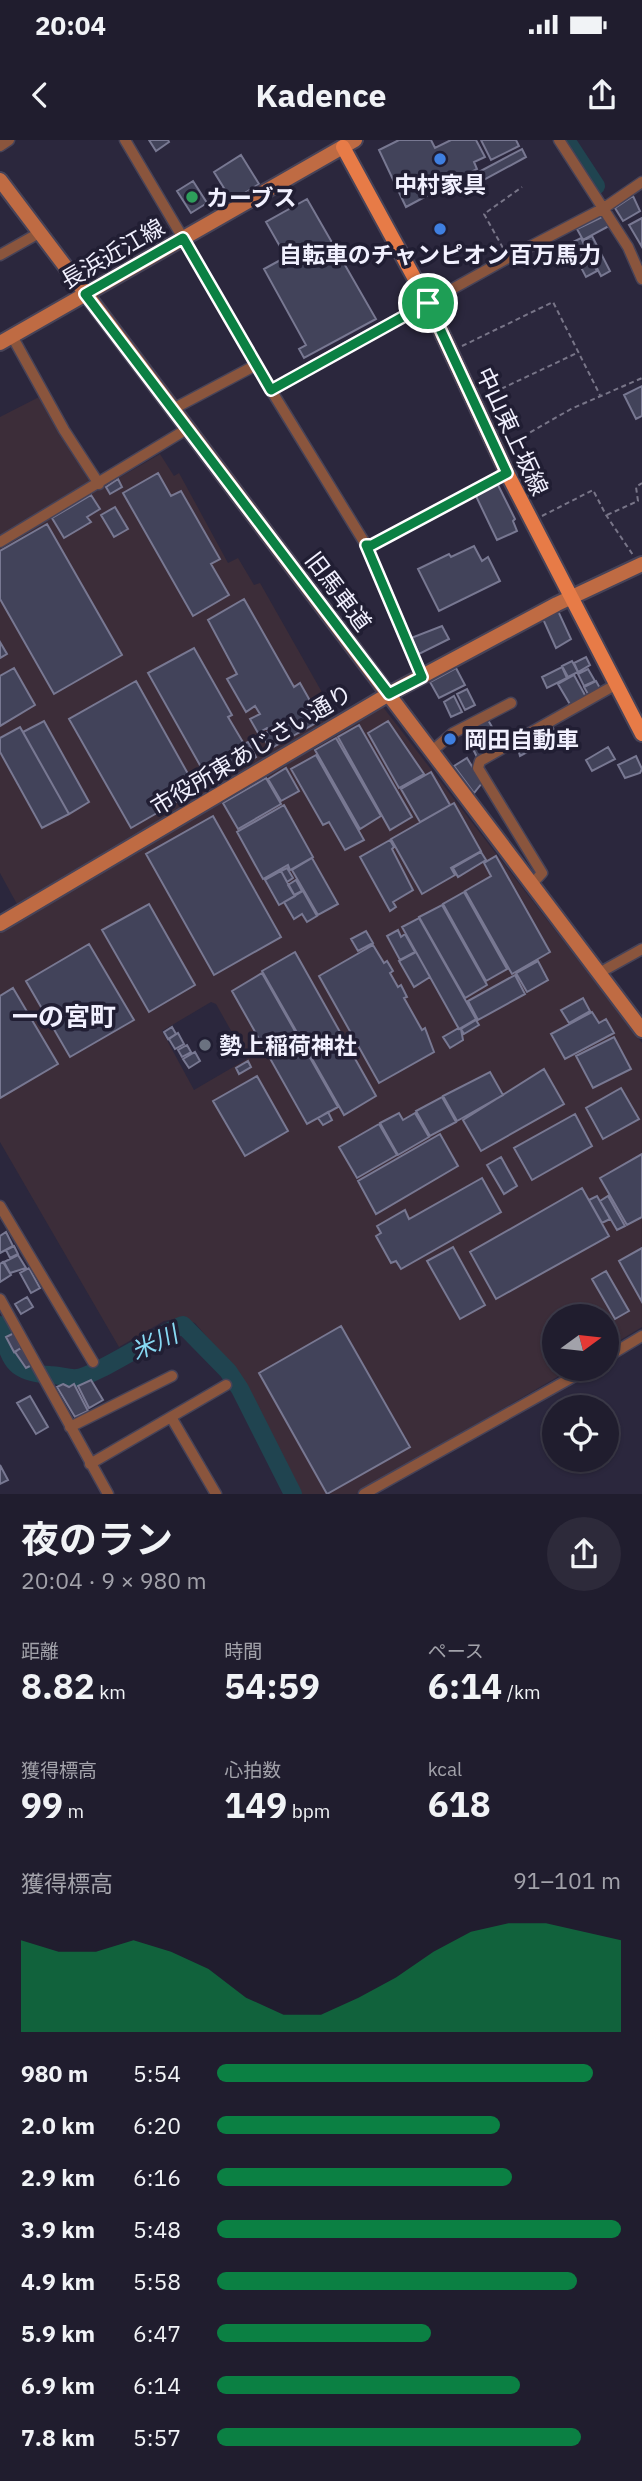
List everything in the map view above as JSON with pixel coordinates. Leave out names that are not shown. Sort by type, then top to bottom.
[{"type":"main road","name":"中山東上坂線","points":[[346,142],[428,303],[507,473],[642,734]]},
{"type":"street","points":[[0,146],[9,140]]},
{"type":"street","points":[[125,140],[183,238]]},
{"type":"street","points":[[559,140],[628,247],[642,279]]},
{"type":"street","name":"長浜近江線","points":[[6,340],[346,142]]},
{"type":"street","name":"旧馬車道","points":[[0,180],[642,1030]]},
{"type":"street","points":[[507,473],[372,545],[366,545],[271,390],[508,258],[604,208],[642,182]]},
{"type":"street","points":[[0,255],[39,233]]},
{"type":"street","points":[[6,340],[99,484]]},
{"type":"street","points":[[173,409],[256,365]]},
{"type":"street","points":[[0,542],[187,429]]},
{"type":"street","name":"市役所東あじさい通り","points":[[0,924],[389,694],[570,598],[641,564]]},
{"type":"street","points":[[532,884],[542,873],[478,768],[480,761],[615,685]]},
{"type":"street","points":[[432,751],[453,733],[511,702]]},
{"type":"street","points":[[599,973],[642,949]]},
{"type":"street","points":[[0,1206],[93,1362]]},
{"type":"street","points":[[0,1299],[3,1311],[43,1375],[108,1494]]},
{"type":"street","points":[[620,1349],[642,1336]]},
{"type":"street","points":[[70,1427],[172,1377]]},
{"type":"street","points":[[365,1494],[566,1381]]},
{"type":"street","points":[[90,1464],[226,1385]]},
{"type":"street","points":[[171,1417],[216,1494]]},
{"type":"path","points":[[508,258],[484,214],[522,187]]},
{"type":"path","points":[[183,238],[256,365]]},
{"type":"path","points":[[459,347],[553,302],[600,395]]},
{"type":"path","points":[[485,397],[579,352]]},
{"type":"path","points":[[507,445],[600,395],[642,378]]},
{"type":"path","points":[[606,515],[638,501],[636,487],[642,483]]},
{"type":"path","points":[[541,517],[593,490],[606,515],[641,564]]},
{"type":"path","points":[[366,545],[422,677]]},
{"type":"shaded area","points":[[41,396],[92,482],[0,536],[0,417]]},
{"type":"shaded area","points":[[160,454],[174,476],[179,473],[228,563],[238,558],[254,585],[260,583],[336,717],[18,906],[0,873],[0,547]]},
{"type":"shaded area","points":[[383,707],[642,1043],[642,1327],[620,1340],[620,1304],[542,1304],[542,1381],[550,1381],[356,1494],[299,1494],[269,1440],[240,1376],[195,1323],[180,1318],[164,1321],[119,1347],[0,1142],[0,930]],"holes":[[[211,1002],[216,1004],[247,1059],[194,1090],[162,1031]]]},
{"type":"building","points":[[149,140],[168,140],[169,142],[156,151]]},
{"type":"building","points":[[399,140],[431,140],[435,148],[451,140],[476,140],[485,157],[474,162],[477,169],[406,207],[379,150]]},
{"type":"building","points":[[481,140],[516,140],[519,146],[491,160]]},
{"type":"building","points":[[522,149],[526,157],[480,182],[475,174]]},
{"type":"building","points":[[241,155],[259,184],[232,201],[214,172]]},
{"type":"building","name":"カーブス","points":[[193,181],[207,203],[191,213],[177,191]]},
{"type":"building","points":[[633,196],[640,211],[623,221],[615,208]]},
{"type":"building","points":[[307,199],[376,319],[304,358],[299,349],[306,345],[264,269],[286,257],[266,222]]},
{"type":"building","points":[[604,216],[609,226],[583,240],[577,229]]},
{"type":"building","points":[[642,218],[642,247],[629,225]]},
{"type":"building","points":[[592,236],[610,271],[601,276],[583,241]]},
{"type":"building","points":[[581,238],[597,271],[586,277],[569,244]]},
{"type":"building","points":[[642,386],[642,416],[636,419],[624,395]]},
{"type":"building","points":[[158,473],[171,496],[181,491],[220,559],[211,564],[229,595],[193,616],[123,493]]},
{"type":"building","points":[[118,479],[122,487],[110,494],[106,487]]},
{"type":"building","points":[[497,483],[515,519],[513,521],[517,531],[497,540],[475,494]]},
{"type":"building","points":[[91,495],[100,509],[87,517],[91,522],[64,538],[52,518]]},
{"type":"building","points":[[115,507],[128,529],[114,537],[101,515]]},
{"type":"building","points":[[47,524],[122,655],[54,694],[0,599],[0,551]]},
{"type":"building","points":[[474,546],[482,561],[488,557],[500,581],[439,611],[418,569]]},
{"type":"building","points":[[244,599],[294,687],[300,683],[321,720],[270,749],[262,735],[269,731],[267,728],[258,733],[250,719],[260,714],[255,706],[246,712],[227,679],[237,674],[208,620]]},
{"type":"building","points":[[555,612],[559,613],[571,639],[556,648],[543,619]]},
{"type":"building","points":[[442,626],[449,639],[419,654],[411,638]]},
{"type":"building","points":[[0,642],[7,654],[0,658]]},
{"type":"building","points":[[194,648],[232,715],[228,717],[244,744],[248,742],[256,757],[210,783],[148,673]]},
{"type":"building","points":[[586,657],[590,665],[578,672],[574,663]]},
{"type":"building","points":[[572,661],[578,672],[568,677],[562,666]]},
{"type":"building","points":[[562,667],[567,678],[547,688],[542,677]]},
{"type":"building","points":[[14,668],[35,705],[0,726],[0,676]]},
{"type":"building","points":[[456,668],[465,685],[439,698],[430,682]]},
{"type":"building","points":[[588,669],[595,681],[584,686],[578,674]]},
{"type":"building","points":[[574,675],[586,697],[571,706],[558,684]]},
{"type":"building","points":[[136,681],[197,790],[131,828],[69,719]]},
{"type":"building","points":[[596,681],[601,690],[589,696],[584,687]]},
{"type":"building","points":[[467,689],[475,705],[465,710],[457,694]]},
{"type":"building","points":[[454,696],[462,712],[451,717],[444,702]]},
{"type":"building","points":[[488,720],[500,741],[477,757],[471,745],[479,740],[473,728]]},
{"type":"building","points":[[44,721],[89,802],[69,814],[23,732]]},
{"type":"building","points":[[388,721],[424,774],[399,788],[368,733]]},
{"type":"building","points":[[359,725],[412,817],[390,830],[338,737]]},
{"type":"building","points":[[552,726],[557,736],[520,756],[517,745]]},
{"type":"building","points":[[20,727],[69,814],[42,828],[0,752],[0,738]]},
{"type":"building","points":[[336,738],[381,816],[360,829],[315,750]]},
{"type":"building","points":[[608,747],[615,759],[592,771],[586,760]]},
{"type":"building","points":[[316,755],[364,840],[345,850],[329,822],[323,825],[291,769]]},
{"type":"building","points":[[636,756],[642,769],[640,773],[625,778],[618,765]]},
{"type":"building","points":[[467,758],[482,783],[474,793],[454,766]]},
{"type":"building","points":[[286,768],[299,791],[281,801],[268,779]]},
{"type":"building","points":[[431,772],[450,805],[420,822],[401,789]]},
{"type":"building","points":[[266,778],[281,804],[238,829],[223,803]]},
{"type":"building","points":[[454,803],[481,851],[451,868],[455,875],[422,894],[391,839]]},
{"type":"building","points":[[284,805],[313,857],[290,870],[288,865],[263,879],[237,832]]},
{"type":"building","points":[[213,816],[281,937],[214,975],[146,854]]},
{"type":"building","points":[[390,840],[413,890],[393,902],[396,907],[390,911],[360,857]]},
{"type":"building","points":[[481,852],[486,860],[458,877],[453,868]]},
{"type":"building","points":[[496,856],[550,952],[512,974],[465,891],[491,876],[484,863]]},
{"type":"building","points":[[312,858],[338,904],[318,915],[292,870]]},
{"type":"building","points":[[287,868],[293,878],[287,882],[281,871]]},
{"type":"building","points":[[281,871],[295,896],[279,905],[265,880]]},
{"type":"building","points":[[296,880],[302,891],[294,895],[288,885]]},
{"type":"building","points":[[303,891],[317,916],[307,922],[302,914],[294,919],[284,902]]},
{"type":"building","points":[[464,892],[507,969],[486,981],[443,904]]},
{"type":"building","points":[[149,904],[195,985],[149,1012],[102,930]]},
{"type":"building","points":[[442,905],[487,985],[465,998],[419,917]]},
{"type":"building","points":[[419,918],[476,1019],[459,1029],[402,927]]},
{"type":"building","points":[[398,930],[401,937],[405,934],[415,952],[400,960],[387,936]]},
{"type":"building","points":[[366,931],[373,943],[358,951],[351,939]]},
{"type":"building","points":[[89,944],[134,1020],[70,1057],[26,981]]},
{"type":"building","points":[[373,945],[384,963],[387,961],[393,971],[390,973],[398,987],[401,985],[407,997],[404,998],[422,1030],[425,1028],[434,1052],[379,1083],[319,976]]},
{"type":"building","points":[[295,952],[376,1096],[344,1115],[262,971]]},
{"type":"building","points":[[416,952],[430,977],[414,987],[399,961]]},
{"type":"building","points":[[538,961],[548,980],[527,992],[516,973]]},
{"type":"building","points":[[262,973],[338,1107],[307,1124],[232,991]]},
{"type":"building","points":[[515,975],[525,994],[478,1020],[468,1001]]},
{"type":"building","points":[[13,988],[58,1064],[0,1098],[0,996]]},
{"type":"building","points":[[583,998],[590,1011],[569,1023],[561,1010]]},
{"type":"building","points":[[592,1012],[599,1023],[606,1019],[614,1033],[565,1059],[551,1034]]},
{"type":"building","points":[[476,1020],[479,1025],[464,1034],[461,1029]]},
{"type":"building","points":[[172,1027],[176,1034],[168,1039],[164,1032]]},
{"type":"building","points":[[461,1029],[463,1040],[450,1048],[443,1037]]},
{"type":"building","points":[[178,1033],[184,1044],[175,1049],[169,1039]]},
{"type":"building","points":[[614,1037],[631,1069],[593,1088],[576,1056]]},
{"type":"building","points":[[187,1045],[191,1052],[182,1057],[178,1050]]},
{"type":"building","points":[[195,1052],[200,1061],[189,1068],[183,1059]]},
{"type":"building","points":[[248,1061],[251,1067],[239,1074],[236,1068]]},
{"type":"building","points":[[544,1069],[564,1104],[481,1151],[463,1120]]},
{"type":"building","points":[[490,1072],[503,1095],[457,1121],[443,1096]]},
{"type":"building","points":[[257,1076],[288,1131],[245,1156],[213,1101]]},
{"type":"building","points":[[621,1088],[639,1119],[603,1139],[586,1108]]},
{"type":"building","points":[[442,1097],[456,1122],[430,1136],[416,1111]]},
{"type":"building","points":[[328,1112],[332,1120],[323,1125],[318,1118]]},
{"type":"building","points":[[399,1113],[403,1120],[415,1113],[429,1137],[398,1155],[380,1123]]},
{"type":"building","points":[[575,1114],[592,1146],[532,1180],[514,1148]]},
{"type":"building","points":[[379,1124],[397,1155],[357,1178],[339,1147]]},
{"type":"building","points":[[440,1134],[458,1166],[376,1214],[358,1181]]},
{"type":"building","points":[[642,1154],[642,1217],[627,1225],[600,1178]]},
{"type":"building","points":[[501,1157],[517,1186],[504,1194],[487,1165]]},
{"type":"building","points":[[482,1178],[501,1212],[401,1269],[396,1261],[391,1263],[376,1236],[381,1233],[377,1226],[405,1210],[409,1219]]},
{"type":"building","points":[[582,1188],[609,1236],[496,1299],[470,1252]]},
{"type":"building","points":[[597,1196],[610,1219],[602,1223],[589,1200]]},
{"type":"building","points":[[608,1196],[625,1226],[617,1230],[600,1201]]},
{"type":"building","points":[[6,1232],[13,1246],[0,1253],[0,1236]]},
{"type":"building","points":[[14,1246],[18,1254],[10,1258],[6,1250]]},
{"type":"building","points":[[453,1247],[485,1305],[460,1319],[427,1261]]},
{"type":"building","points":[[642,1248],[642,1302],[619,1261]]},
{"type":"building","points":[[18,1255],[26,1268],[10,1273],[4,1262]]},
{"type":"building","points":[[3,1262],[11,1275],[0,1282],[0,1264]]},
{"type":"building","points":[[29,1268],[40,1288],[31,1293],[20,1273]]},
{"type":"building","points":[[606,1271],[629,1311],[620,1316],[620,1304],[606,1304],[592,1279]]},
{"type":"building","points":[[27,1297],[33,1307],[21,1314],[15,1304]]},
{"type":"building","points":[[341,1326],[410,1447],[327,1494],[259,1373]]},
{"type":"building","points":[[14,1333],[21,1348],[14,1352],[6,1337]]},
{"type":"building","points":[[21,1348],[32,1365],[26,1368],[15,1352]]},
{"type":"building","points":[[91,1380],[103,1400],[89,1408],[78,1386]]},
{"type":"building","points":[[63,1384],[69,1387],[74,1384],[88,1411],[75,1417],[57,1387]]},
{"type":"building","points":[[30,1396],[48,1427],[36,1434],[17,1403]]},
{"type":"building","points":[[0,1465],[8,1480],[0,1484]]},
{"type":"waterway","points":[[566,140],[596,186]]},
{"type":"waterway","name":"米川","points":[[0,1325],[10,1355],[20,1367],[27,1371],[74,1378],[97,1371],[183,1325],[228,1371],[240,1389],[293,1494]]},
{"type":"place","name":"中村家具","points":[[440,159]]},
{"type":"place","name":"カーブス","points":[[192,197]]},
{"type":"place","name":"自転車のチャンピオン百万馬力","points":[[440,229]]},
{"type":"place","name":"岡田自動車","points":[[450,739]]},
{"type":"place","name":"勢上稲荷神社","points":[[205,1045]]},
{"type":"district","name":"一の宮町","points":[[64,1016]]},
{"type":"route","points":[[183,238],[271,390],[428,303],[507,473],[372,545],[366,545],[422,677],[389,694],[85,294],[183,238]]}]
